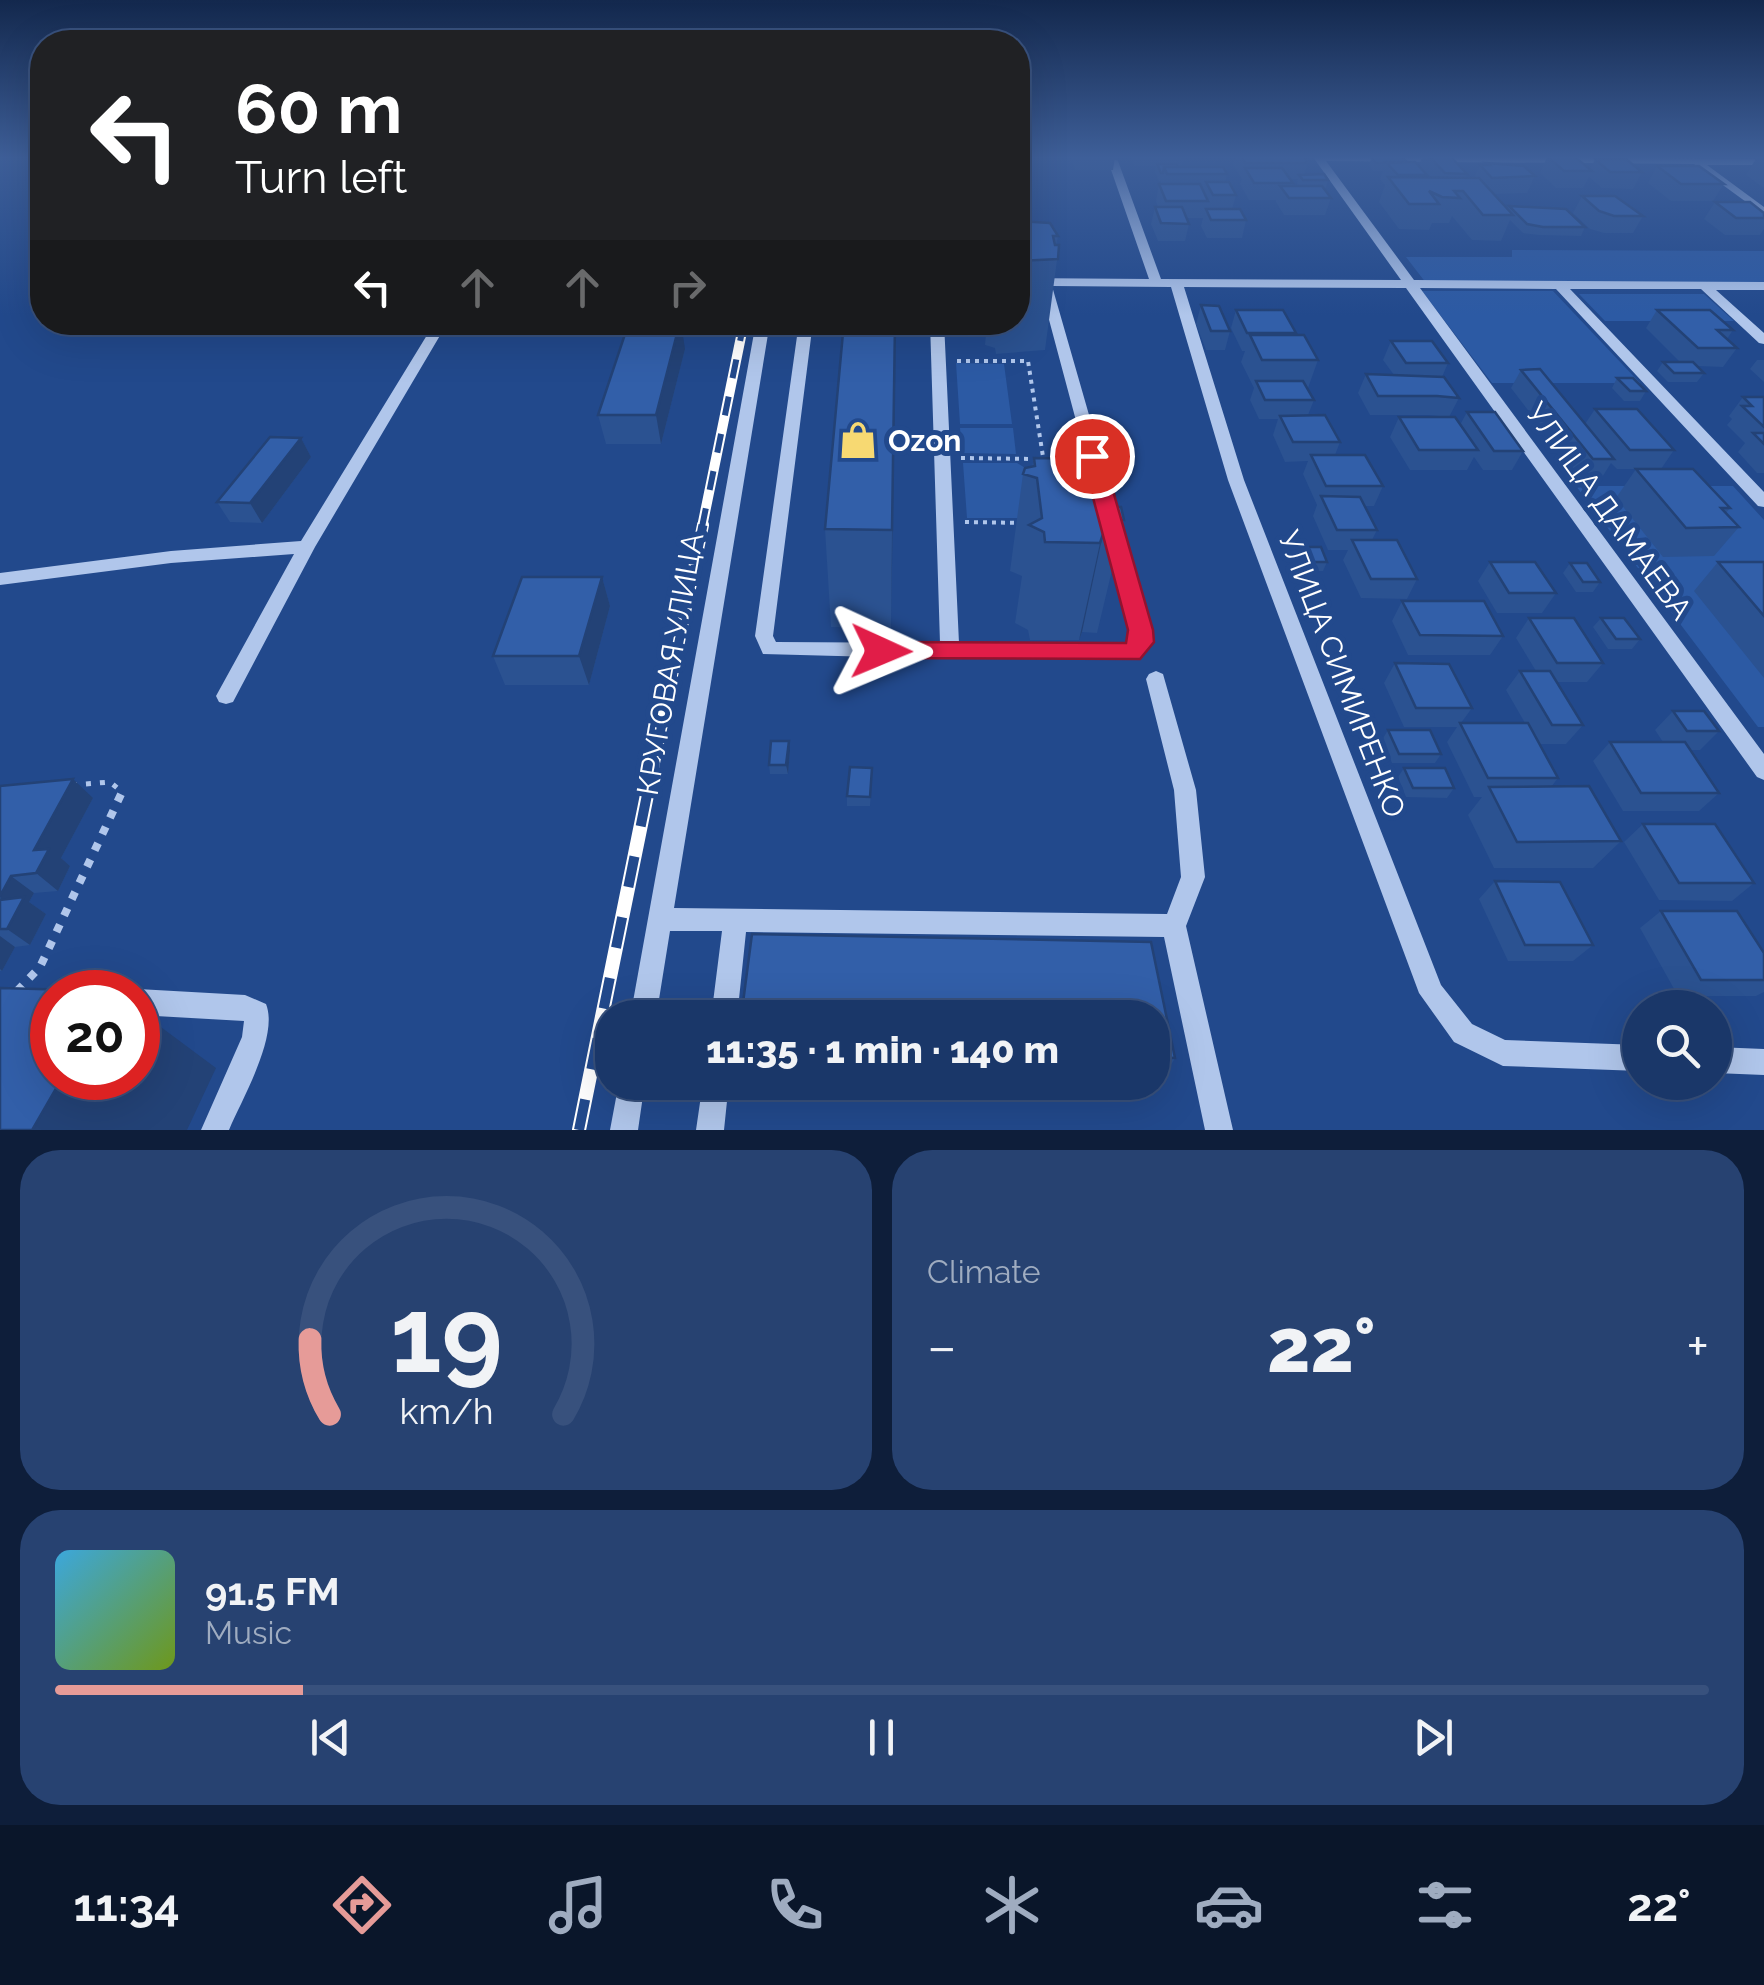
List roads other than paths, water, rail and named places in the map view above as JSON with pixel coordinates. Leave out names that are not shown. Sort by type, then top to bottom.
[{"type":"street","name":"УЛИЦА СИМИРЕНКО","points":[[1134,210],[1166,282],[1236,480],[1432,993],[1463,1033],[1504,1053],[1622,1057]]},
{"type":"street","name":"УЛИЦА ДАМАЕВА","points":[[1356,210],[1764,771]]},
{"type":"street","points":[[1030,282],[1764,286]]},
{"type":"street","points":[[804,335],[764,644],[777,650],[1132,652],[1141,642],[1045,282]]},
{"type":"street","points":[[1559,284],[1764,502]]},
{"type":"street","points":[[1705,286],[1764,340]]},
{"type":"street","points":[[226,696],[306,547],[434,335]]},
{"type":"street","name":"КРУГОВАЯ УЛИЦА","points":[[646,1000],[761,335]]},
{"type":"street","points":[[938,335],[950,652]]},
{"type":"street","points":[[0,579],[171,557],[306,547]]},
{"type":"street","points":[[1156,679],[1185,790],[1193,877],[1174,926],[1219,1130]]},
{"type":"street","points":[[659,919],[1174,926]]},
{"type":"street","points":[[726,1000],[736,920]]},
{"type":"street","points":[[160,1004],[256,1013],[260,1023],[255,1038],[215,1130]]},
{"type":"street","points":[[1732,1061],[1764,1062]]},
{"type":"street","points":[[624,1130],[629,1100]]},
{"type":"street","points":[[710,1130],[714,1100]]},
{"type":"railway","points":[[702,527],[741,335]]},
{"type":"railway","points":[[648,792],[703,525]]},
{"type":"railway","points":[[579,1130],[648,790]]},
{"type":"place","name":"Ozon","points":[[858,440]]}]
